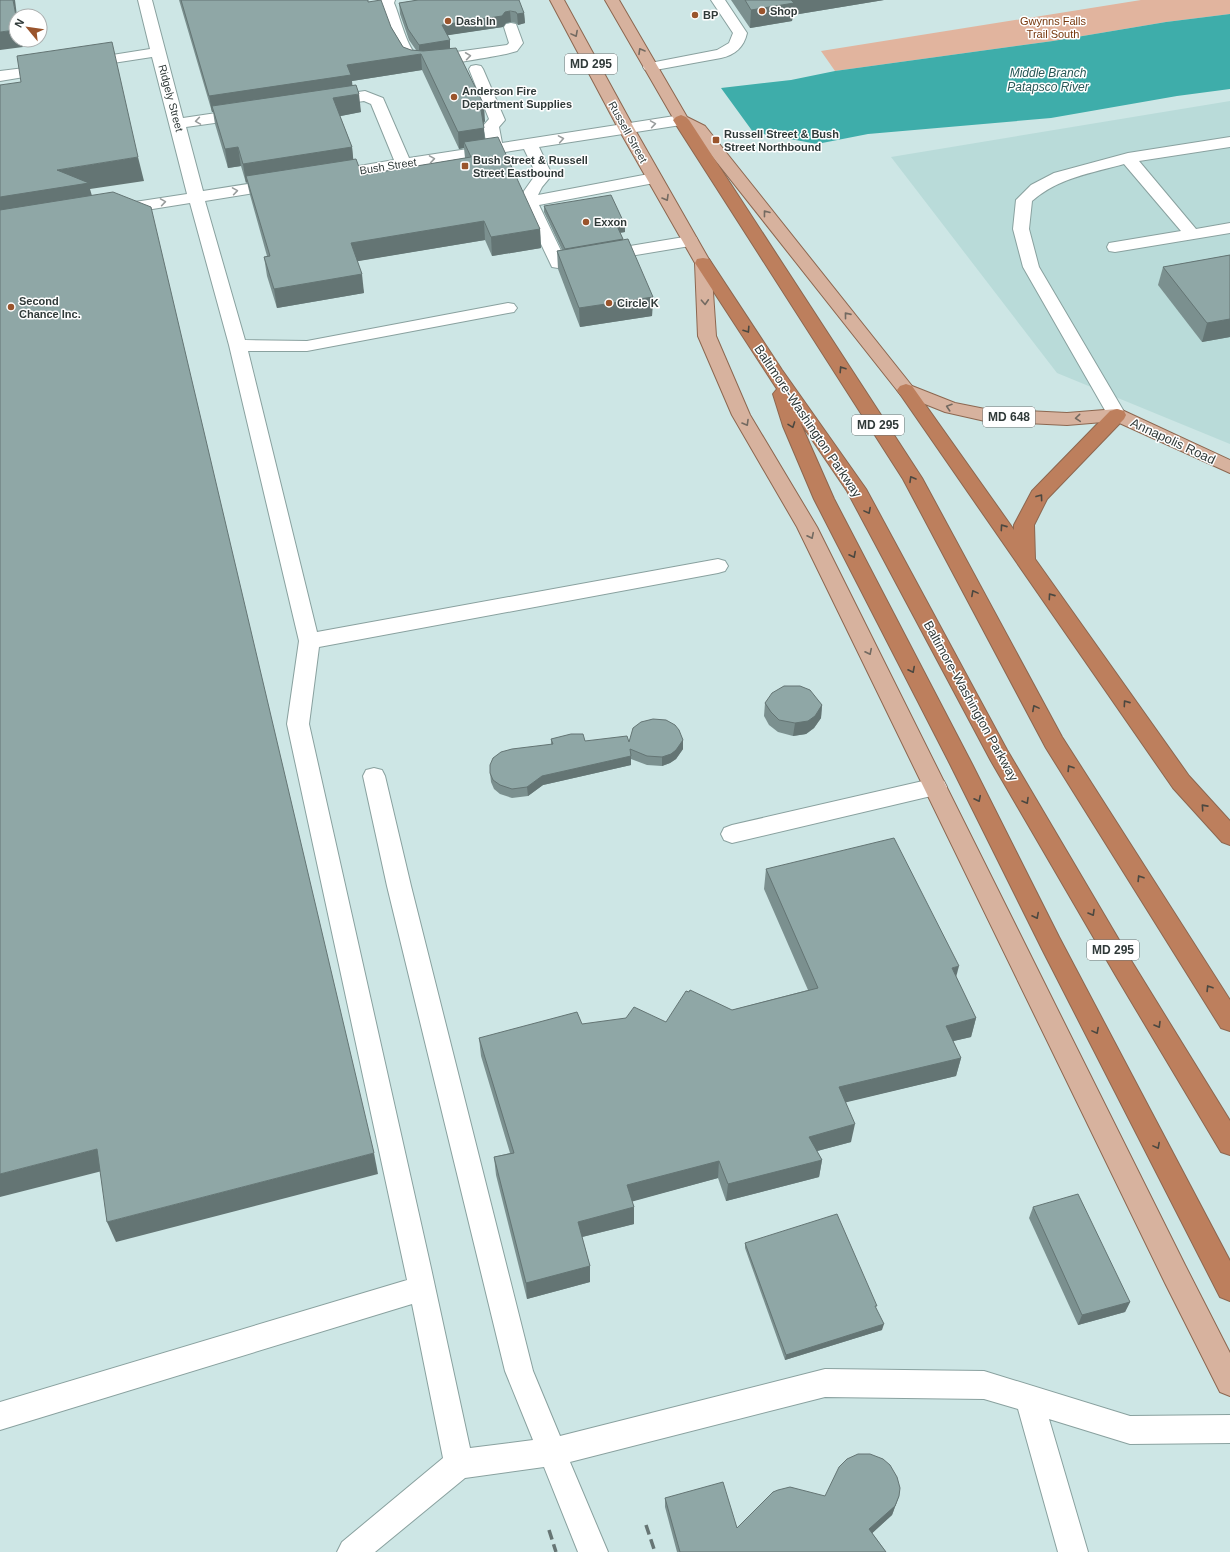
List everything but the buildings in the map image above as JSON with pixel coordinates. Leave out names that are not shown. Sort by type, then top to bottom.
[{"type":"highway","name":"MD 295","points":[[681,120],[912,478],[1054,742],[1230,1021]]},
{"type":"highway","name":"Baltimore-Washington Parkway","points":[[703,263],[776,374],[856,489],[999,755],[1120,962],[1230,1144]]},
{"type":"highway","points":[[776,374],[792,426],[824,499],[961,764],[1051,944],[1230,1288]]},
{"type":"highway","points":[[906,390],[1181,782],[1230,836]]},
{"type":"highway","points":[[1026,559],[1024,525],[1039,496],[1117,415]]},
{"type":"main road","name":"Russell Street","points":[[557,0],[626,128],[703,263]]},
{"type":"main road","name":"MD 295","points":[[612,0],[681,120]]},
{"type":"main road","points":[[681,120],[699,129],[906,390]]},
{"type":"main road","points":[[703,263],[707,336],[741,415],[807,527],[1175,1274],[1230,1382]]},
{"type":"main road","name":"MD 648","points":[[906,390],[951,408],[985,414],[1027,418],[1067,419],[1117,415]]},
{"type":"main road","name":"Annapolis Road","points":[[1117,415],[1230,467]]},
{"type":"street","name":"Ridgely Street","points":[[145,0],[196,197],[238,345],[309,641]]},
{"type":"street","points":[[388,0],[409,58],[415,62],[425,62],[512,48],[516,43],[511,27]]},
{"type":"street","points":[[650,67],[730,51],[739,42],[740,33],[718,0]]},
{"type":"street","points":[[0,76],[158,52]]},
{"type":"street","points":[[476,69],[497,120],[490,126],[495,149]]},
{"type":"street","points":[[319,103],[365,96],[378,100],[403,164]]},
{"type":"street","points":[[177,124],[258,112]]},
{"type":"street","name":"Bush Street","points":[[318,177],[495,149],[530,145],[681,120]]},
{"type":"street","points":[[1117,415],[1031,267],[1021,229],[1024,200],[1037,188],[1060,176],[1128,158],[1230,142]]},
{"type":"street","points":[[530,145],[544,175],[535,183],[530,192],[529,202],[558,263],[690,241]]},
{"type":"street","points":[[1128,158],[1192,234]]},
{"type":"street","points":[[529,202],[654,178]]},
{"type":"street","points":[[102,212],[295,181]]},
{"type":"street","points":[[1115,247],[1230,228]]},
{"type":"street","points":[[238,345],[307,346],[508,308]]},
{"type":"street","points":[[459,1464],[422,1288],[298,724],[309,641],[718,566]]},
{"type":"street","points":[[374,776],[399,886],[519,1371],[593,1552]]},
{"type":"street","points":[[732,834],[936,787]]},
{"type":"street","points":[[0,1416],[422,1288]]},
{"type":"street","points":[[352,1552],[459,1464],[552,1452],[825,1383],[984,1385],[1130,1430],[1230,1429]]},
{"type":"street","points":[[1029,1399],[1073,1552]]},
{"type":"shaded area","points":[[1230,101],[1230,444],[1057,373],[891,157]]},
{"type":"green space","name":"Gwynns Falls Trail South","points":[[1141,0],[1230,0],[1230,14],[1166,22],[1053,41],[835,71],[821,51]]},
{"type":"water","name":"Middle Branch Patapsco River","points":[[1230,14],[1230,89],[1177,96],[1051,118],[868,134],[817,144],[753,132],[721,88],[791,80],[835,71],[1053,41],[1166,22]]},
{"type":"railway","points":[[646,1525],[655,1552]]},
{"type":"railway","points":[[549,1530],[556,1552]]},
{"type":"place","name":"Shop","points":[[762,11]]},
{"type":"place","name":"BP","points":[[695,15]]},
{"type":"place","name":"Dash In","points":[[448,21]]},
{"type":"place","name":"Anderson Fire Department Supplies","points":[[454,97]]},
{"type":"place","name":"Russell Street & Bush Street Northbound","points":[[716,140]]},
{"type":"place","name":"Bush Street & Russell Street Eastbound","points":[[465,166]]},
{"type":"place","name":"Exxon","points":[[586,222]]},
{"type":"place","name":"Circle K","points":[[609,303]]},
{"type":"place","name":"Second Chance Inc.","points":[[11,307]]}]
